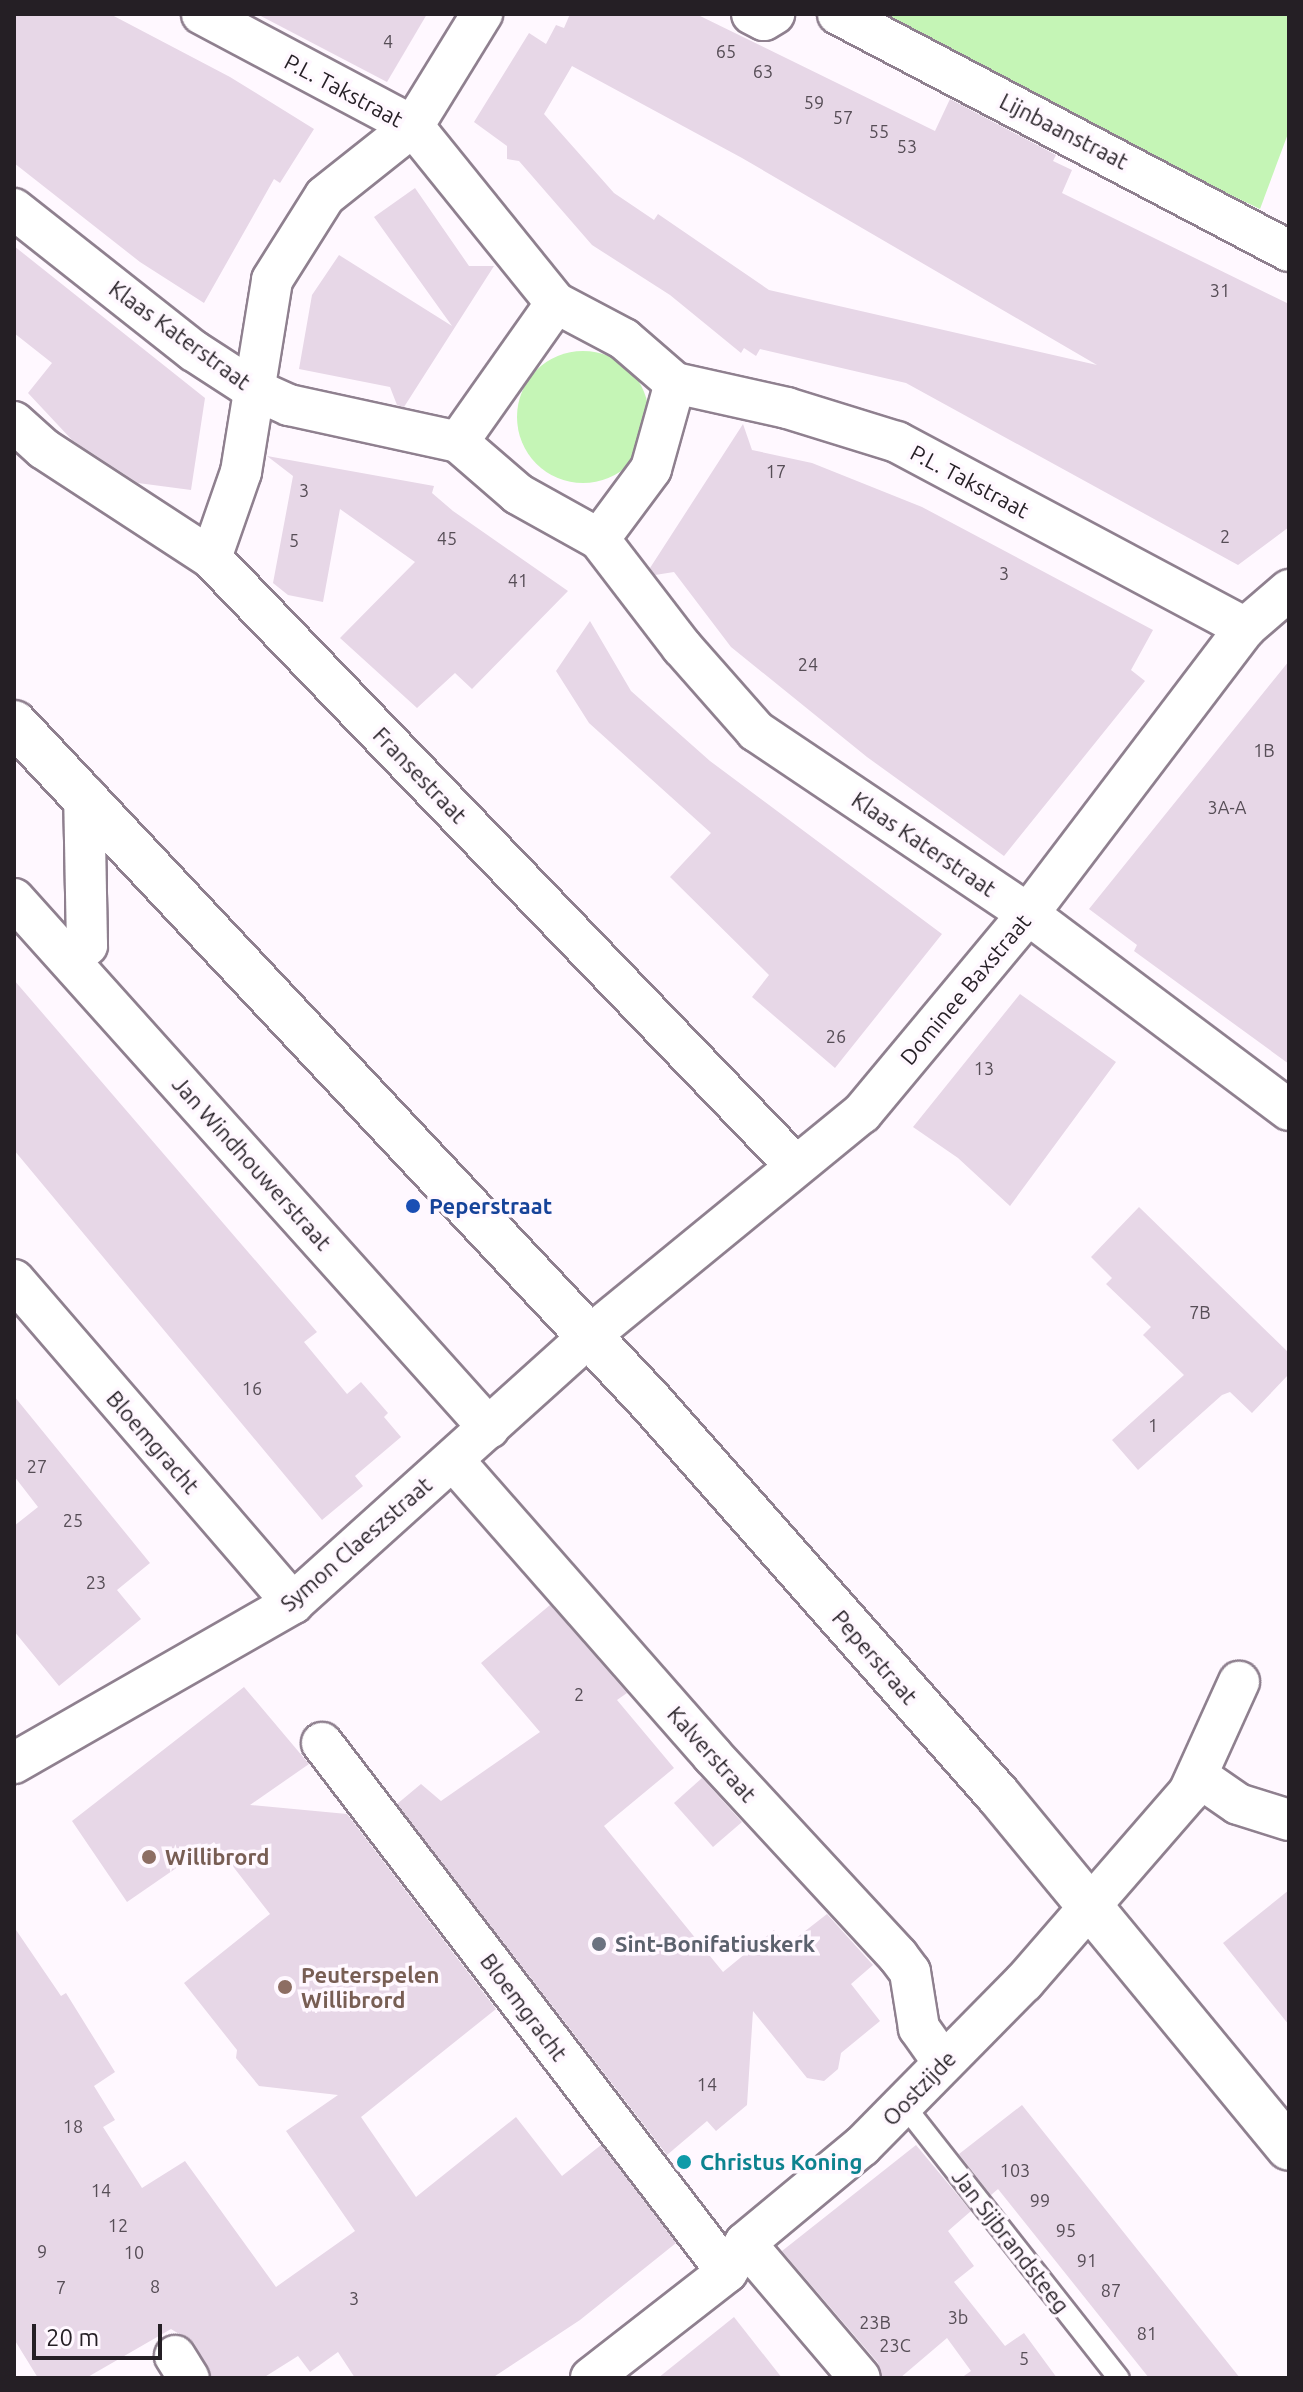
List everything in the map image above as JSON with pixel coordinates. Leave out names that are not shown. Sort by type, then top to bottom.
[{"type":"street","name":"P.L. Takstraat","points":[[202,14],[413,126],[556,303]]},
{"type":"street","points":[[211,558],[241,472],[251,388],[272,280],[325,196],[413,126],[482,14]]},
{"type":"street","points":[[752,14],[764,20],[774,14]]},
{"type":"street","name":"Lijnbaanstraat","points":[[838,14],[1289,251]]},
{"type":"street","name":"Klaas Katerstraat","points":[[14,209],[194,351],[251,388],[289,405],[458,442]]},
{"type":"street","points":[[556,303],[624,339],[675,383],[651,469],[599,539],[518,494],[458,442],[556,303]]},
{"type":"street","name":"P.L. Takstraat","points":[[675,383],[787,408],[897,442],[1274,608]]},
{"type":"street","name":"Fransestraat","points":[[14,422],[44,449],[211,558],[794,1164]]},
{"type":"street","name":"Klaas Katerstraat","points":[[599,539],[682,647],[756,731],[1028,914],[1289,1110]]},
{"type":"street","name":"Dominee Baxstraat","points":[[588,1337],[794,1164],[862,1113],[1028,914],[1274,608]]},
{"type":"street","name":"Peperstraat","points":[[14,723],[588,1337],[966,1760],[1289,2148]]},
{"type":"street","points":[[70,959],[87,945],[84,795]]},
{"type":"street","name":"Jan Windhouwerstraat","points":[[14,899],[489,1428]]},
{"type":"street","name":"Bloemgracht","points":[[14,1280],[293,1603]]},
{"type":"street","name":"Symon Claeszstraat","points":[[14,1763],[293,1603],[588,1337]]},
{"type":"street","name":"Kalverstraat","points":[[453,1460],[712,1755],[898,1956],[910,1972],[919,2028],[943,2062]]},
{"type":"street","name":"Oostzijde","points":[[591,2378],[736,2258],[862,2146],[1090,1909],[1199,1777],[1239,1682]]},
{"type":"street","name":"Bloemgracht","points":[[322,1743],[736,2258]]},
{"type":"street","points":[[1199,1777],[1238,1804],[1289,1820]]},
{"type":"street","points":[[736,2258],[860,2378]]},
{"type":"lane","name":"Jan Sijbrandsteeg","points":[[903,2104],[1119,2378]]},
{"type":"green space","points":[[852,14],[1289,14],[1289,131],[1260,209]]},
{"type":"green space","points":[[583,351],[608,356],[630,370],[644,392],[649,417],[644,442],[630,464],[608,478],[583,483],[558,478],[536,464],[522,442],[517,417],[522,392],[536,370],[558,356]]},
{"type":"building","points":[[14,14],[110,14],[230,77],[314,129],[280,183],[274,179],[204,303],[140,262],[14,163]]},
{"type":"building","points":[[257,14],[427,14],[387,82]]},
{"type":"building","points":[[570,14],[696,14],[935,131],[950,99],[1056,155],[1053,161],[1072,170],[1062,193],[1289,304],[1289,527],[1238,565],[906,383],[760,349],[756,356],[744,348],[741,353],[670,295],[592,245],[519,161],[507,159],[507,146],[474,122],[529,33],[546,44],[556,25],[564,28]],"holes":[[[572,66],[742,158],[1097,365],[769,290],[658,214],[654,220],[614,193],[544,114]]]},
{"type":"building","points":[[415,188],[469,266],[494,266],[404,407],[397,405],[390,387],[299,369],[312,295],[339,255],[452,326],[374,217]]},
{"type":"building","points":[[14,246],[205,398],[191,490],[138,483],[72,440],[28,393],[52,363],[14,333]]},
{"type":"building","points":[[743,424],[752,450],[812,463],[922,507],[1153,630],[1131,670],[1145,681],[1004,856],[867,757],[731,647],[674,572],[655,575],[650,568]]},
{"type":"building","points":[[267,456],[434,486],[432,493],[453,511],[568,591],[472,689],[455,673],[417,708],[340,638],[415,562],[340,509],[323,602],[288,595],[273,583],[293,476]]},
{"type":"building","points":[[590,621],[631,691],[710,761],[942,934],[835,1068],[752,997],[769,975],[670,877],[711,833],[589,723],[556,671]]},
{"type":"building","points":[[1289,661],[1289,1064],[1134,951],[1137,945],[1089,909]]},
{"type":"building","points":[[14,980],[317,1332],[304,1342],[347,1394],[361,1382],[388,1413],[384,1417],[401,1437],[355,1476],[363,1486],[322,1520],[14,1150]]},
{"type":"building","points":[[1020,994],[1116,1062],[1010,1206],[958,1158],[913,1127]]},
{"type":"building","points":[[1139,1207],[1289,1353],[1289,1374],[1252,1413],[1230,1392],[1222,1395],[1138,1470],[1112,1440],[1184,1375],[1143,1335],[1151,1327],[1106,1284],[1112,1278],[1091,1257]]},
{"type":"building","points":[[14,1396],[150,1563],[117,1590],[141,1619],[59,1686],[14,1631],[14,1526],[38,1507],[14,1476]]},
{"type":"building","name":"Sint-Bonifatiuskerk","points":[[550,1605],[627,1693],[617,1700],[674,1768],[604,1826],[723,1972],[774,1930],[786,1946],[827,1914],[873,1965],[851,1984],[880,2021],[841,2053],[838,2069],[824,2081],[807,2078],[753,2011],[747,2105],[716,2131],[707,2121],[667,2155],[397,1804],[421,1784],[441,1801],[540,1732],[481,1663]]},
{"type":"building","points":[[244,1687],[309,1764],[250,1805],[347,1814],[496,2009],[361,2117],[416,2197],[516,2117],[562,2176],[601,2145],[676,2243],[580,2320],[492,2378],[355,2378],[338,2352],[310,2372],[298,2356],[263,2378],[212,2378],[194,2343],[171,2329],[86,2378],[38,2378],[14,2339],[14,1927],[61,1996],[66,1993],[115,2072],[94,2086],[115,2120],[103,2127],[142,2188],[185,2161],[276,2287],[355,2231],[286,2131],[338,2095],[259,2086],[236,2058],[237,2050],[184,1983],[270,1914],[214,1842],[127,1902],[72,1821]]},
{"type":"building","points":[[702,1778],[742,1822],[713,1847],[674,1803]]},
{"type":"building","points":[[1289,1890],[1289,2025],[1223,1943]]},
{"type":"building","points":[[1022,2105],[1240,2378],[1149,2378],[998,2189],[991,2195],[959,2154]]},
{"type":"building","points":[[916,2145],[971,2211],[948,2231],[974,2266],[954,2282],[1005,2346],[1024,2333],[1057,2378],[961,2378],[971,2371],[947,2338],[900,2378],[882,2378],[878,2363],[782,2251]]},
{"type":"building","points":[[734,2317],[782,2378],[658,2378]]},
{"type":"place","name":"Peperstraat","points":[[413,1206]]},
{"type":"place","name":"Willibrord","points":[[149,1857]]},
{"type":"place","name":"Sint-Bonifatiuskerk","points":[[599,1944]]},
{"type":"place","name":"Peuterspelen Willibrord","points":[[285,1987]]},
{"type":"place","name":"Christus Koning","points":[[684,2162]]}]
